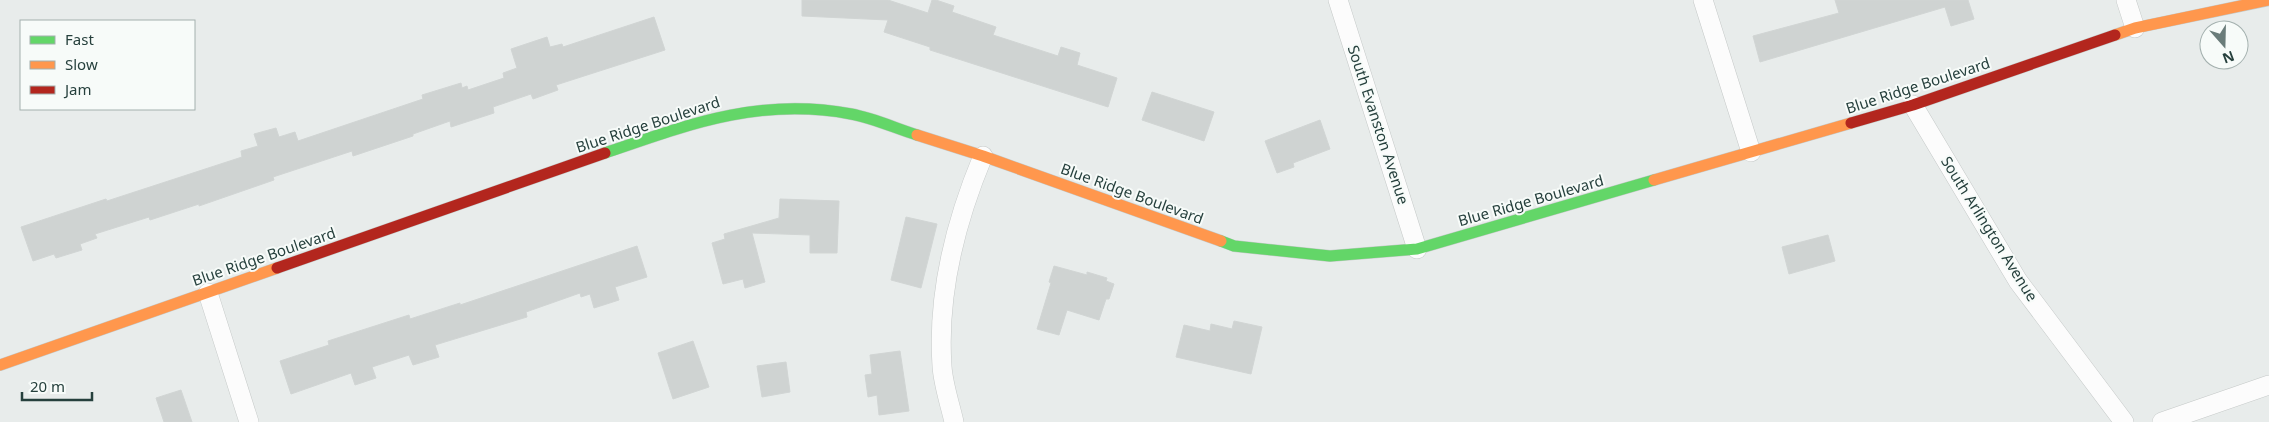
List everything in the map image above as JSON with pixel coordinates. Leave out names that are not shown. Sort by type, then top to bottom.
[{"type":"street","name":"South Evanston Avenue","points":[[1338,0],[1417,249]]},
{"type":"street","points":[[1703,0],[1751,152]]},
{"type":"street","points":[[2126,0],[2135,28]]},
{"type":"street","name":"Blue Ridge Boulevard","points":[[0,365],[677,128],[734,113],[793,108],[852,114],[983,156],[1234,246],[1330,256],[1417,249],[1913,105],[2135,28],[2269,0]]},
{"type":"street","name":"South Arlington Avenue","points":[[1913,105],[2018,280],[2124,422]]},
{"type":"street","points":[[954,422],[942,367],[942,319],[949,258],[965,199],[983,156]]},
{"type":"street","points":[[208,292],[249,422]]},
{"type":"street","points":[[2162,422],[2269,385]]},
{"type":"building","points":[[802,0],[888,0],[928,13],[932,0],[936,0],[954,6],[952,12],[996,27],[993,35],[1058,56],[1061,47],[1080,53],[1077,65],[1117,78],[1108,107],[930,50],[930,47],[884,32],[888,20],[802,16]]},
{"type":"building","points":[[1835,0],[1968,0],[1974,19],[1951,26],[1945,7],[1760,62],[1753,36],[1839,13]]},
{"type":"building","points":[[654,17],[665,50],[556,85],[558,90],[533,99],[531,94],[493,107],[494,113],[451,127],[450,121],[413,134],[413,136],[353,156],[352,151],[273,177],[274,180],[199,206],[199,204],[150,220],[149,217],[95,234],[97,238],[80,244],[82,250],[56,258],[54,254],[33,261],[21,227],[242,157],[241,151],[258,146],[254,134],[276,128],[279,137],[295,132],[298,141],[423,99],[422,95],[461,83],[462,88],[467,86],[468,90],[504,78],[503,73],[517,68],[511,49],[547,37],[550,47],[562,44],[563,47]]},
{"type":"building","points":[[1152,92],[1214,112],[1204,141],[1142,120]]},
{"type":"building","points":[[1320,120],[1330,149],[1293,163],[1294,167],[1277,173],[1265,141]]},
{"type":"building","points":[[780,199],[839,201],[837,253],[810,253],[810,235],[752,233],[765,282],[745,288],[743,279],[723,284],[712,243],[725,239],[724,234],[779,218]]},
{"type":"building","points":[[906,217],[937,224],[921,288],[891,280]]},
{"type":"building","points":[[1828,235],[1835,261],[1789,274],[1782,247]]},
{"type":"building","points":[[637,246],[647,277],[615,287],[619,300],[594,308],[590,294],[581,297],[580,293],[526,312],[527,317],[435,345],[439,357],[413,365],[409,355],[372,367],[376,378],[355,385],[351,373],[291,394],[280,361],[329,345],[328,341],[409,315],[410,319],[460,303],[460,305]]},
{"type":"building","points":[[1054,266],[1107,278],[1106,281],[1114,284],[1109,299],[1106,299],[1099,320],[1067,310],[1059,335],[1037,329],[1051,283],[1049,282]]},
{"type":"building","points":[[1234,321],[1262,327],[1251,374],[1176,357],[1184,325],[1210,331],[1211,324],[1232,329]]},
{"type":"building","points":[[693,341],[709,387],[673,399],[658,353]]},
{"type":"building","points":[[900,351],[909,411],[879,415],[877,395],[868,397],[865,375],[872,374],[870,355]]},
{"type":"building","points":[[786,362],[790,392],[762,397],[757,366]]},
{"type":"building","points":[[181,390],[192,422],[164,422],[156,398]]},
{"type":"traffic: fast","points":[[605,153],[696,123],[755,111],[786,109],[851,114],[917,135]]},
{"type":"traffic: fast","points":[[1221,241],[1234,246],[1330,256],[1417,249],[1654,180]]},
{"type":"traffic: slow","points":[[2115,35],[2135,28],[2269,0]]},
{"type":"traffic: slow","points":[[1654,180],[1851,123]]},
{"type":"traffic: slow","points":[[917,135],[983,156],[1221,241]]},
{"type":"traffic: slow","points":[[0,365],[277,268]]},
{"type":"traffic: jam","points":[[1851,123],[1913,105],[2115,35]]},
{"type":"traffic: jam","points":[[277,268],[605,153]]}]
